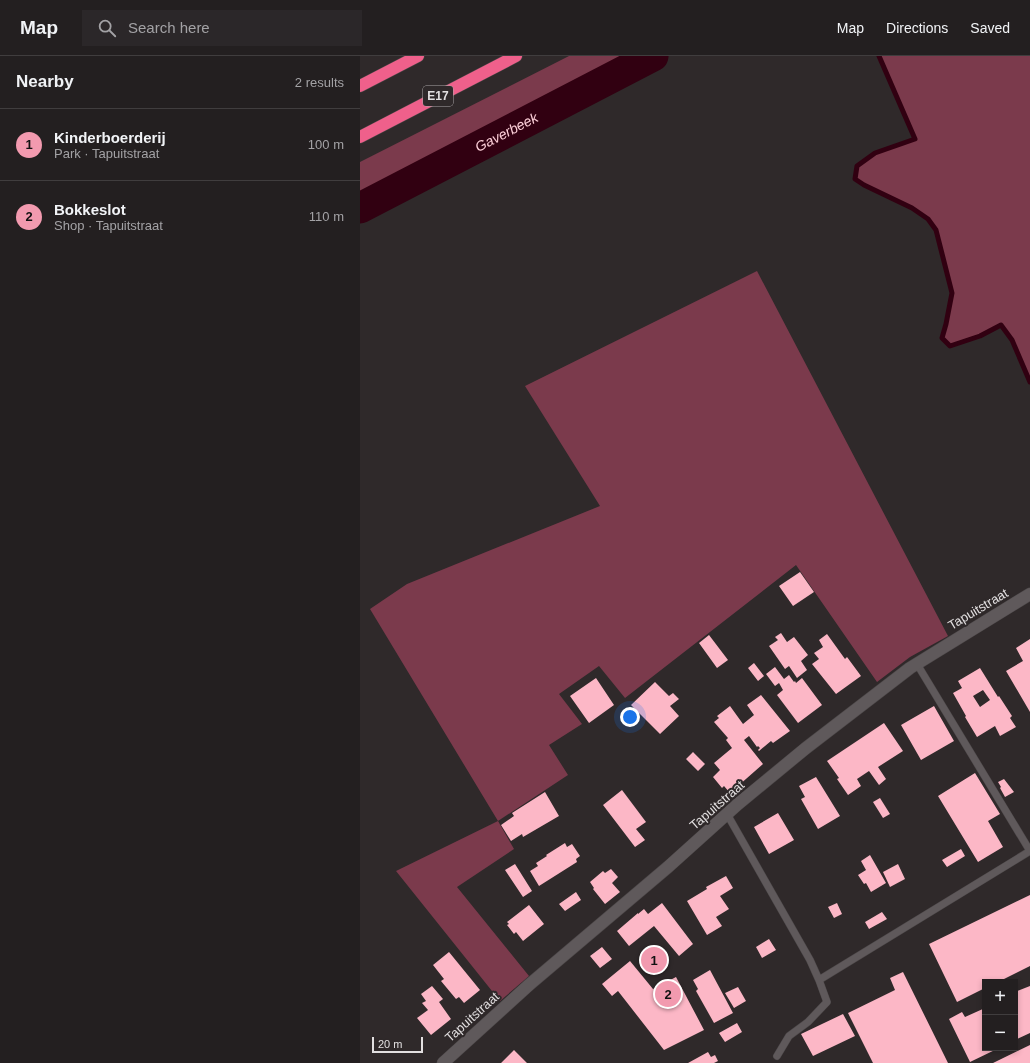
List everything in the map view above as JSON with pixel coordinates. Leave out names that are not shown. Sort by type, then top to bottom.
[{"type":"highway","points":[[360,86],[418,56]]},
{"type":"highway","name":"E17","points":[[360,137],[516,56]]},
{"type":"street","name":"Tapuitstraat","points":[[443,1063],[530,984],[668,868],[727,814],[806,748],[910,668],[1030,594]]},
{"type":"lane","points":[[819,980],[1030,851],[917,664]]},
{"type":"lane","points":[[727,814],[810,960],[827,1002],[808,1022],[789,1036],[777,1056]]},
{"type":"shaded area","points":[[569,56],[653,56],[360,208],[360,162]]},
{"type":"shaded area","points":[[879,56],[1030,56],[1030,382],[1012,340],[1001,325],[980,336],[950,346],[942,338],[952,293],[936,230],[928,219],[912,208],[864,185],[855,179],[857,166],[875,153],[915,138]]},
{"type":"shaded area","points":[[757,271],[948,636],[910,657],[877,682],[796,565],[625,698],[599,666],[559,694],[582,724],[549,745],[568,775],[498,821],[370,609],[407,584],[600,506],[525,386]]},
{"type":"shaded area","points":[[498,821],[514,849],[457,887],[529,976],[500,1001],[396,871]]},
{"type":"building","points":[[800,572],[814,592],[793,606],[779,586]]},
{"type":"building","points":[[781,633],[787,642],[794,637],[808,655],[801,661],[807,670],[797,678],[789,666],[785,669],[769,646],[778,640],[775,637]]},
{"type":"building","points":[[827,634],[845,659],[847,657],[861,676],[836,694],[812,664],[819,659],[814,653],[823,647],[819,640]]},
{"type":"building","points":[[709,635],[728,660],[717,668],[699,643]]},
{"type":"building","points":[[1030,639],[1030,712],[1006,671],[1023,661],[1016,648]]},
{"type":"building","points":[[754,663],[764,676],[758,681],[748,668]]},
{"type":"building","points":[[775,667],[784,679],[789,675],[796,683],[802,678],[822,705],[798,723],[777,695],[783,690],[779,683],[775,686],[766,674]]},
{"type":"building","points":[[980,668],[1012,716],[1010,718],[1016,727],[1000,736],[995,726],[977,737],[953,693],[962,688],[958,681]],"holes":[[[983,690],[990,700],[980,707],[973,696]]]},
{"type":"building","points":[[596,678],[614,705],[589,723],[570,696]]},
{"type":"building","points":[[655,682],[669,696],[673,693],[679,699],[670,706],[679,716],[660,734],[631,705]]},
{"type":"building","points":[[761,695],[790,731],[773,743],[771,741],[759,751],[758,750],[760,748],[758,746],[757,747],[749,736],[744,740],[763,764],[730,793],[724,786],[722,788],[713,777],[720,770],[714,763],[732,748],[726,740],[728,738],[714,722],[719,718],[717,716],[730,706],[743,724],[754,715],[747,705]]},
{"type":"building","points":[[934,706],[954,741],[921,760],[901,725]]},
{"type":"building","points":[[884,723],[903,751],[878,767],[886,779],[879,785],[869,771],[857,779],[861,786],[848,795],[837,779],[839,778],[827,761]]},
{"type":"building","points":[[693,752],[705,764],[698,771],[686,759]]},
{"type":"building","points":[[975,773],[1000,814],[988,821],[1003,847],[978,862],[938,796]]},
{"type":"building","points":[[816,777],[840,816],[818,829],[801,799],[805,797],[799,786]]},
{"type":"building","points":[[1004,779],[1014,792],[1005,797],[998,782]]},
{"type":"building","points":[[622,790],[646,822],[636,829],[645,840],[635,847],[603,805]]},
{"type":"building","points":[[545,792],[559,816],[523,837],[522,834],[511,841],[501,825],[514,816],[512,813]]},
{"type":"building","points":[[880,798],[890,814],[883,818],[873,802]]},
{"type":"building","points":[[778,813],[794,840],[769,854],[754,827]]},
{"type":"building","points":[[565,843],[567,847],[572,844],[580,856],[576,859],[577,862],[539,886],[530,871],[538,866],[536,863],[547,856],[546,855]]},
{"type":"building","points":[[961,849],[965,856],[947,867],[942,860]]},
{"type":"building","points":[[870,855],[886,883],[871,892],[866,883],[864,884],[858,875],[866,870],[861,861]]},
{"type":"building","points":[[515,864],[532,891],[523,897],[505,870]]},
{"type":"building","points":[[898,864],[905,879],[890,887],[883,872]]},
{"type":"building","points":[[611,869],[618,877],[612,883],[620,892],[605,904],[593,889],[594,888],[590,882],[603,871],[605,873]]},
{"type":"building","points":[[726,876],[733,888],[720,896],[729,909],[716,917],[722,926],[707,935],[687,901],[707,889],[706,887]]},
{"type":"building","points":[[576,892],[581,900],[565,911],[559,904]]},
{"type":"building","points":[[1030,895],[1030,966],[1004,979],[982,979],[982,990],[957,1002],[929,944]]},
{"type":"building","points":[[662,903],[693,944],[679,956],[654,926],[629,946],[617,931],[644,909],[648,914]]},
{"type":"building","points":[[837,903],[842,914],[834,918],[828,907]]},
{"type":"building","points":[[529,905],[544,924],[523,941],[516,932],[514,934],[507,925],[509,924],[507,922]]},
{"type":"building","points":[[882,912],[887,919],[869,929],[865,922]]},
{"type":"building","points":[[769,939],[776,950],[762,958],[756,947]]},
{"type":"building","points":[[602,947],[612,959],[600,968],[590,956]]},
{"type":"building","points":[[449,952],[480,990],[464,1003],[459,997],[456,999],[441,981],[444,979],[433,965]]},
{"type":"building","points":[[630,961],[653,989],[676,977],[704,1030],[664,1050],[618,991],[612,996],[602,984]]},
{"type":"building","points":[[710,970],[733,1013],[714,1023],[696,991],[698,989],[693,980]]},
{"type":"building","points":[[903,972],[948,1063],[873,1063],[848,1013],[895,990],[890,978]]},
{"type":"building","points":[[432,986],[443,999],[439,1002],[451,1019],[431,1035],[417,1018],[428,1010],[422,1003],[426,1001],[421,994]]},
{"type":"building","points":[[1030,986],[1030,1033],[1018,1039],[1018,1015],[1018,991]]},
{"type":"building","points":[[738,987],[746,1001],[734,1008],[725,993]]},
{"type":"building","points":[[982,1009],[982,1051],[993,1051],[970,1062],[949,1019],[962,1012],[965,1017]]},
{"type":"building","points":[[843,1014],[855,1036],[813,1056],[801,1034]]},
{"type":"building","points":[[737,1023],[742,1032],[725,1042],[719,1033]]},
{"type":"building","points":[[1030,1045],[1030,1063],[993,1063],[1018,1051]]},
{"type":"building","points":[[514,1050],[527,1063],[501,1063]]},
{"type":"building","points":[[708,1052],[711,1057],[715,1055],[718,1061],[714,1063],[688,1063]]},
{"type":"waterway","name":"Gaverbeek","points":[[360,208],[653,56]]},
{"type":"waterway","points":[[879,56],[915,139],[875,153],[857,166],[855,179],[864,185],[912,208],[928,219],[936,230],[952,293],[942,338],[950,346],[980,336],[1001,325],[1012,340],[1030,382]]},
{"type":"place","name":"Kinderboerderij","points":[[654,960]]},
{"type":"place","name":"Bokkeslot","points":[[668,994]]}]
